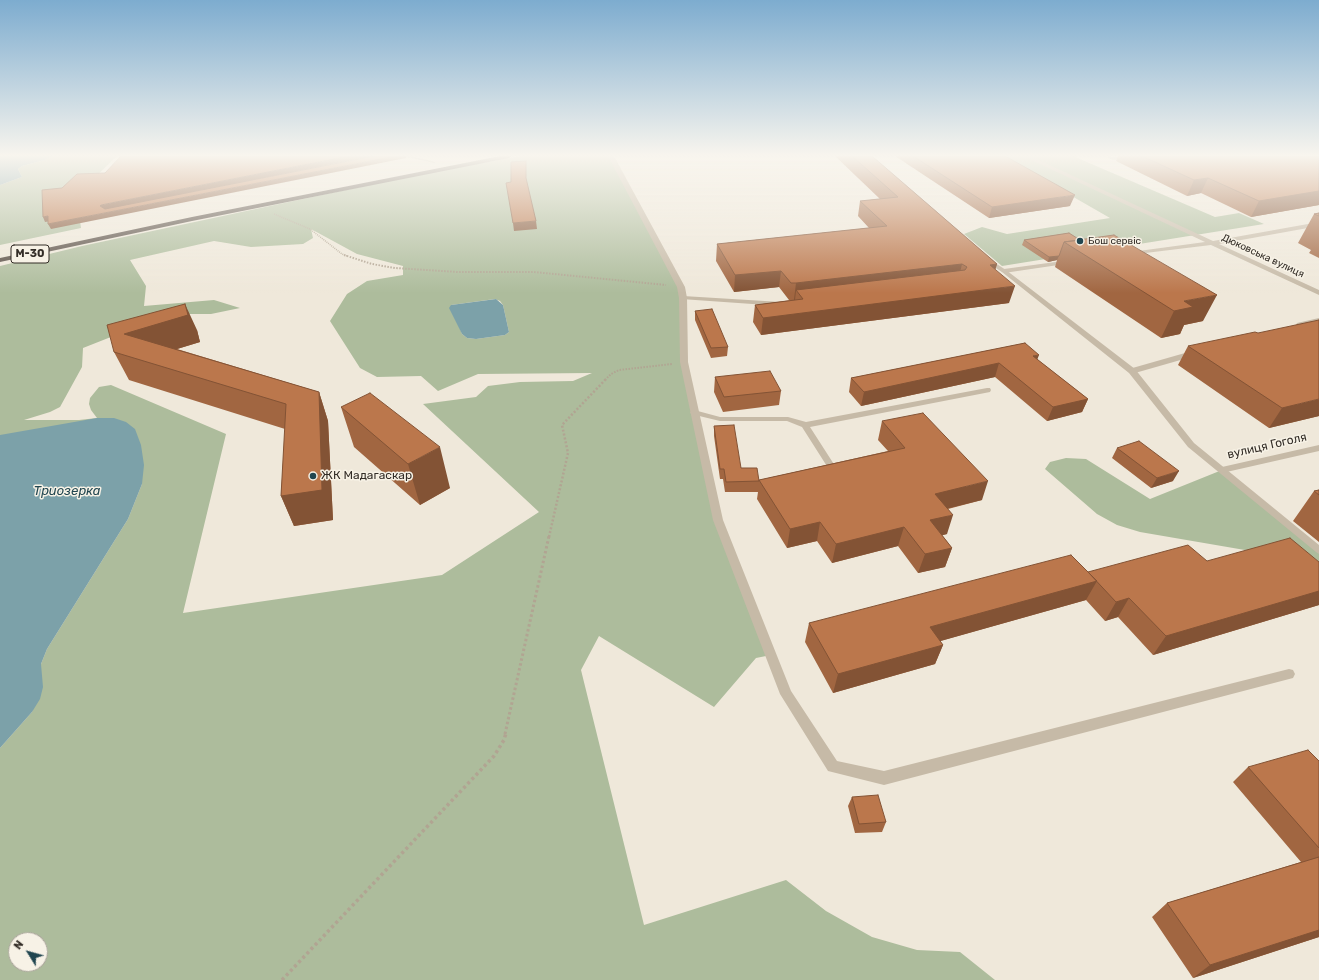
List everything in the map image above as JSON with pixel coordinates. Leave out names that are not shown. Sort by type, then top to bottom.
[{"type":"highway","name":"М-30","points":[[1,258],[279,202]]},
{"type":"highway","points":[[82,234],[217,206]]},
{"type":"highway","name":"М-30","points":[[1,258],[60,239]]},
{"type":"street","points":[[635,202],[682,292],[684,362],[718,520],[786,694],[833,766],[884,778],[1289,674]]},
{"type":"street","name":"Дюковська вулиця","points":[[1124,202],[1319,292]]},
{"type":"street","points":[[1121,255],[1213,243],[1319,224]]},
{"type":"street","points":[[1004,271],[1074,261]]},
{"type":"street","points":[[1289,328],[1319,320]]},
{"type":"street","points":[[1132,371],[1207,350]]},
{"type":"street","name":"вулиця Гоголя","points":[[1222,470],[1319,448]]},
{"type":"lane","points":[[984,257],[1132,371],[1191,445],[1319,550]]},
{"type":"lane","points":[[682,292],[787,304]]},
{"type":"lane","points":[[694,412],[720,419],[788,420],[805,425],[987,390]]},
{"type":"lane","points":[[805,425],[833,469]]},
{"type":"path","points":[[274,214],[310,229],[342,254],[359,261],[372,264],[395,268],[458,272],[534,272],[682,292]]},
{"type":"path","points":[[282,980],[494,756],[504,740],[568,453],[562,425],[611,374],[619,370],[684,362]]},
{"type":"green space","points":[[0,202],[77,202],[81,228],[0,245]]},
{"type":"green space","points":[[291,202],[635,202],[681,287],[684,362],[718,520],[771,655],[756,658],[714,707],[599,636],[581,670],[644,925],[786,880],[826,911],[872,937],[917,950],[960,952],[995,980],[0,980],[0,748],[32,712],[41,675],[41,664],[47,649],[128,519],[142,484],[0,440],[0,266],[82,246]],"holes":[[[311,229],[357,254],[403,266],[403,275],[367,281],[347,294],[330,321],[360,368],[377,377],[421,376],[438,391],[478,374],[592,373],[573,381],[520,382],[488,386],[476,397],[423,404],[539,512],[442,575],[183,613],[226,434],[111,385],[99,387],[90,398],[89,404],[91,410],[97,418],[79,420],[24,420],[50,412],[60,407],[82,367],[83,348],[159,318],[187,314],[211,314],[240,308],[214,300],[144,306],[146,286],[130,260],[214,241],[251,247],[303,244],[313,238]],[[495,299],[500,301],[503,305],[509,332],[505,335],[476,339],[467,338],[462,334],[451,305]]]},
{"type":"green space","points":[[1082,202],[1179,202],[1215,217],[1239,213],[1264,224],[1002,266],[964,234],[982,227],[1007,234],[1110,218]]},
{"type":"green space","points":[[1066,458],[1086,459],[1150,499],[1222,470],[1319,550],[1319,585],[1274,555],[1140,532],[1117,525],[1097,514],[1045,469],[1050,462]]},
{"type":"water","points":[[496,299],[503,305],[509,332],[505,335],[476,339],[467,338],[462,334],[449,308],[451,305]]},
{"type":"water","name":"Триозерка","points":[[97,418],[114,418],[126,422],[135,429],[141,445],[144,465],[142,484],[128,519],[47,649],[41,664],[43,687],[40,699],[32,712],[0,748],[0,435]]},
{"type":"building","points":[[42,202],[118,202],[100,206],[105,209],[142,202],[162,202],[48,224],[48,216],[43,217]]},
{"type":"building","points":[[509,202],[532,202],[536,221],[513,223]]},
{"type":"building","points":[[861,202],[925,202],[997,264],[990,265],[1015,286],[763,318],[755,305],[803,299],[796,290],[965,270],[967,267],[962,264],[791,283],[781,271],[735,275],[717,244],[887,226]]},
{"type":"building","points":[[984,202],[1028,202],[992,207]]},
{"type":"building","points":[[1069,233],[1080,240],[1064,242],[1059,256],[1049,257],[1024,240]]},
{"type":"building","points":[[1114,235],[1217,295],[1184,301],[1193,307],[1174,311],[1064,242]]},
{"type":"building","points":[[185,304],[188,315],[124,334],[319,392],[322,490],[281,496],[286,404],[114,352],[107,325]]},
{"type":"building","points":[[712,309],[728,347],[711,348],[695,311]]},
{"type":"building","points":[[1319,320],[1319,399],[1282,408],[1188,346],[1255,332],[1258,333]]},
{"type":"building","points":[[1025,343],[1039,355],[1033,356],[1088,399],[1053,407],[999,363],[864,392],[851,378]]},
{"type":"building","points":[[770,371],[781,391],[724,397],[715,377]]},
{"type":"building","points":[[370,393],[440,447],[408,464],[341,407]]},
{"type":"building","points":[[923,413],[988,481],[935,494],[953,515],[930,520],[952,548],[925,554],[904,527],[836,544],[820,522],[790,529],[759,480],[905,448],[882,421]]},
{"type":"building","points":[[734,425],[741,468],[757,468],[759,481],[726,482],[724,469],[720,469],[714,426]]},
{"type":"building","points":[[1139,441],[1179,471],[1157,478],[1117,448]]},
{"type":"building","points":[[1319,490],[1319,495],[1314,491]]},
{"type":"building","points":[[1290,538],[1319,562],[1319,591],[1166,636],[1129,598],[1116,602],[1088,572],[1188,545],[1207,561]]},
{"type":"building","points":[[1071,555],[1097,581],[930,627],[943,645],[838,674],[809,623]]},
{"type":"building","points":[[1308,750],[1319,761],[1319,848],[1248,767]]},
{"type":"building","points":[[878,795],[886,822],[859,824],[852,797]]},
{"type":"building","points":[[1319,857],[1319,930],[1210,965],[1167,903]]},
{"type":"place","name":"Бош сервіс","points":[[1080,241]]},
{"type":"place","name":"ЖК Мадагаскар","points":[[313,476]]}]
